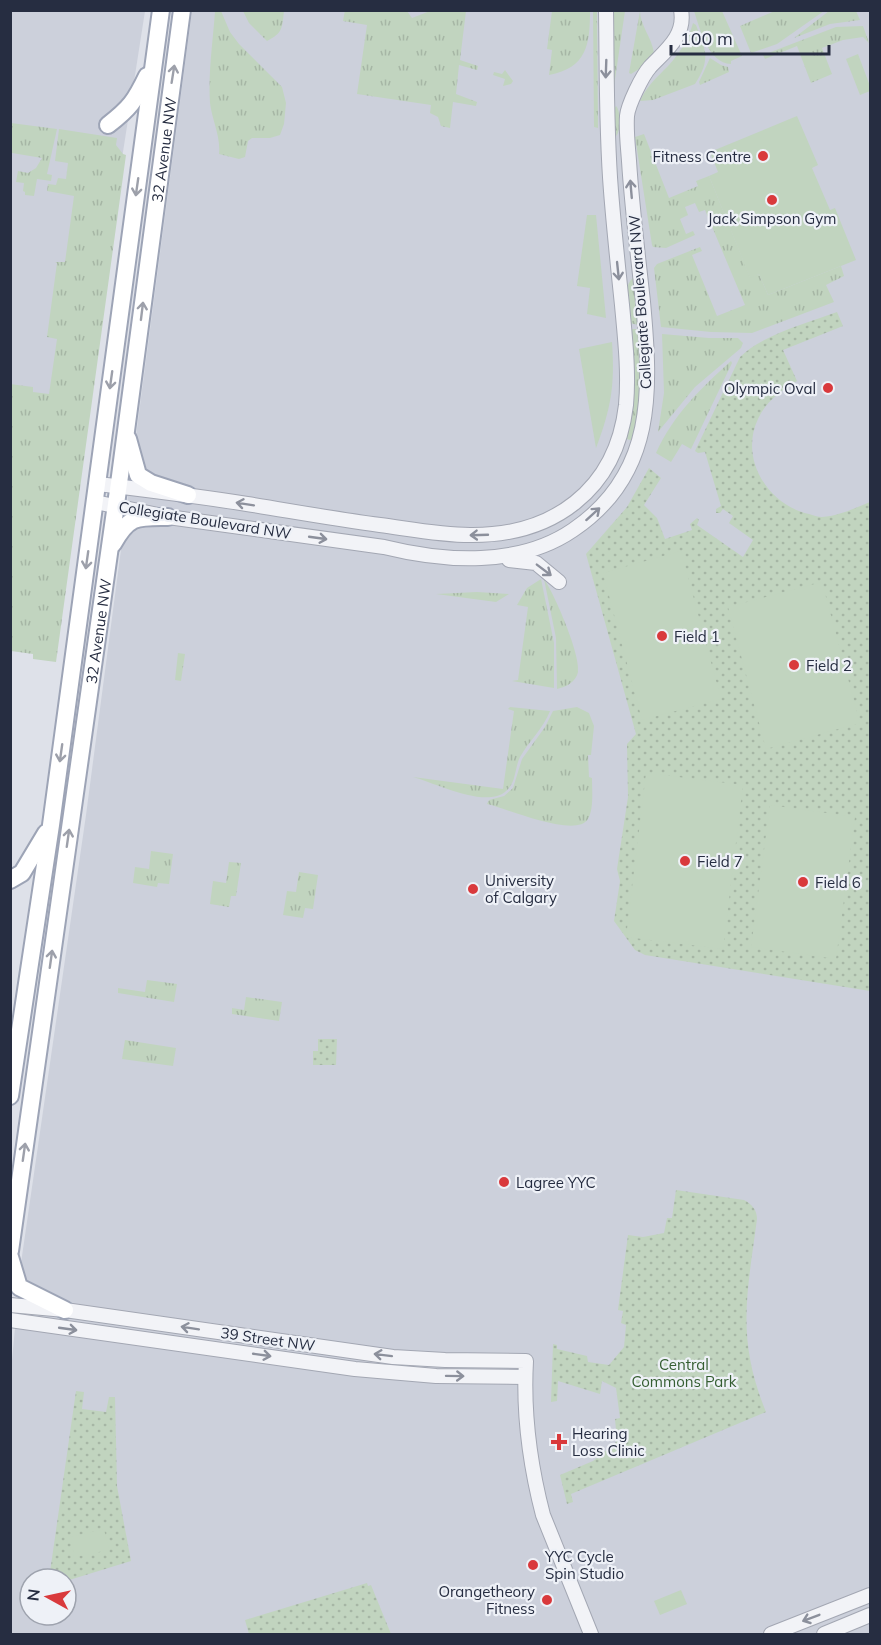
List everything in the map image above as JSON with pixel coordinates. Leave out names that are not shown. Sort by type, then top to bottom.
[{"type":"main road","name":"32 Avenue NW","points":[[10,1096],[51,825],[161,10]]},
{"type":"main road","name":"32 Avenue NW","points":[[10,1251],[126,432],[182,10]]},
{"type":"main road","points":[[108,125],[128,109],[154,62]]},
{"type":"main road","points":[[126,432],[138,476],[151,483],[188,495]]},
{"type":"main road","points":[[109,550],[126,524],[141,517],[168,517]]},
{"type":"main road","points":[[10,880],[22,873],[51,825]]},
{"type":"main road","points":[[10,1257],[19,1287],[65,1310]]},
{"type":"street","name":"Collegiate Boulevard NW","points":[[98,484],[188,495],[427,532],[481,535],[518,531],[544,522],[570,507],[590,489],[604,471],[618,442],[624,419],[627,390],[626,347],[608,159],[605,102],[606,10]]},
{"type":"street","name":"Collegiate Boulevard NW","points":[[95,502],[168,517],[455,558],[486,558],[524,551],[561,537],[581,524],[613,492],[626,474],[639,445],[647,406],[648,361],[631,190],[627,114],[648,69],[676,39],[681,27],[681,10]]},
{"type":"street","points":[[486,558],[531,561],[560,582]]},
{"type":"street","name":"39 Street NW","points":[[10,1305],[65,1310],[393,1357],[526,1361],[525,1377],[436,1376],[355,1369],[10,1320]]},
{"type":"street","points":[[525,1377],[529,1447],[543,1515],[591,1635]]},
{"type":"street","points":[[771,1635],[870,1595]]},
{"type":"street","points":[[824,1635],[870,1615]]},
{"type":"shaded area","points":[[11,11],[145,11],[75,459],[11,451]]},
{"type":"shaded area","name":"University of Calgary","points":[[192,11],[870,11],[870,1634],[11,1634],[10,1382],[21,1263],[86,815]]},
{"type":"green space","points":[[345,10],[407,11],[412,18],[430,11],[466,11],[460,60],[478,66],[477,70],[459,65],[456,94],[477,102],[476,106],[453,102],[450,128],[441,126],[438,117],[430,113],[431,105],[357,94],[367,25],[343,21]]},
{"type":"green space","points":[[777,10],[824,11],[777,44],[751,53],[740,26]]},
{"type":"green space","points":[[215,11],[221,11],[230,32],[239,44],[282,87],[286,103],[284,124],[280,135],[270,138],[252,138],[248,141],[245,157],[239,159],[219,154],[219,141],[210,103],[210,68]]},
{"type":"green space","points":[[243,11],[284,11],[281,29],[267,41],[249,23]]},
{"type":"green space","points":[[552,11],[590,11],[590,23],[587,44],[579,60],[562,72],[549,75],[552,50],[547,49]]},
{"type":"green space","points":[[593,11],[597,11],[598,128],[594,127]]},
{"type":"green space","points":[[609,11],[625,11],[613,93],[613,24]]},
{"type":"green space","points":[[640,11],[654,53],[631,74],[629,73]]},
{"type":"green space","points":[[694,11],[722,11],[742,56],[731,61],[731,64],[716,58],[706,44]]},
{"type":"green space","points":[[829,11],[856,11],[860,20],[830,24],[794,38]]},
{"type":"green space","points":[[693,23],[696,25],[705,55],[703,68],[695,84],[653,100],[640,101],[650,85],[677,55]]},
{"type":"green space","points":[[863,26],[869,43],[863,37],[843,40],[822,48],[832,74],[811,83],[797,46],[765,59],[763,55],[836,27]]},
{"type":"green space","points":[[858,54],[870,86],[870,91],[860,95],[846,59]]},
{"type":"green space","points":[[710,58],[728,67],[729,72],[700,85],[699,82]]},
{"type":"green space","points":[[505,70],[513,81],[503,86],[505,79],[493,75],[494,72],[502,74]]},
{"type":"green space","points":[[616,106],[620,121],[616,136],[613,133]]},
{"type":"green space","name":"Jack Simpson Gym","points":[[797,116],[818,165],[812,168],[830,210],[835,208],[856,260],[768,295],[759,274],[750,278],[709,176],[718,172],[710,152]]},
{"type":"green space","points":[[11,123],[57,129],[47,174],[52,175],[51,181],[37,179],[34,196],[25,195],[24,183],[16,182],[18,171],[28,173],[36,168],[42,158],[12,153]]},
{"type":"green space","points":[[59,129],[117,138],[116,145],[126,155],[56,662],[33,659],[33,654],[11,651],[10,384],[33,387],[33,392],[49,394],[57,339],[47,337],[57,263],[55,262],[65,262],[74,196],[47,191],[48,184],[56,185],[58,178],[66,179],[68,163],[55,161]]},
{"type":"green space","points":[[644,134],[669,198],[698,186],[696,181],[709,176],[750,277],[759,274],[768,295],[841,266],[844,276],[826,285],[834,302],[752,333],[661,327],[654,268],[657,264],[700,247],[702,251],[692,255],[717,316],[745,305],[705,210],[699,212],[695,203],[685,207],[688,215],[680,219],[686,234],[693,231],[695,235],[666,248],[653,247],[635,137]]},
{"type":"green space","points":[[587,215],[596,215],[606,318],[587,314],[590,288],[577,286]]},
{"type":"green space","points":[[634,277],[639,325],[629,323],[627,305],[626,292]]},
{"type":"green space","points":[[837,312],[843,326],[783,350],[797,381],[774,397],[761,413],[753,434],[752,449],[761,478],[770,491],[794,509],[822,517],[841,513],[870,502],[870,991],[645,955],[635,950],[614,921],[620,881],[617,869],[628,797],[627,744],[636,734],[586,554],[627,507],[649,468],[661,478],[644,505],[657,518],[665,539],[692,530],[690,524],[697,518],[699,520],[697,525],[743,557],[753,540],[729,523],[733,516],[723,509],[720,513],[716,513],[716,509],[721,506],[705,452],[695,451],[740,357],[772,336]]},
{"type":"green space","points":[[630,329],[639,329],[641,399],[633,441],[627,439],[631,410]]},
{"type":"green space","points":[[662,334],[738,338],[743,343],[741,348],[695,387],[658,432],[664,393]]},
{"type":"green space","points":[[612,342],[611,396],[596,448],[579,349]]},
{"type":"green space","points":[[731,361],[691,449],[682,444],[671,462],[656,453],[679,414]]},
{"type":"green space","name":"Field 1","points":[[681,551],[721,699],[642,720],[603,573]]},
{"type":"green space","points":[[541,579],[554,643],[554,688],[512,681],[518,680],[528,607],[517,605],[527,588]]},
{"type":"green space","points":[[544,579],[566,624],[578,664],[575,679],[557,689],[556,638]]},
{"type":"green space","name":"Field 2","points":[[822,582],[860,723],[766,749],[728,607]]},
{"type":"green space","points":[[477,592],[509,594],[496,602],[436,594]]},
{"type":"green space","points":[[178,653],[185,654],[181,681],[175,680]]},
{"type":"green space","points":[[510,707],[550,711],[544,724],[520,757],[511,785],[501,795],[477,797],[413,777],[503,789],[514,711],[508,709]]},
{"type":"green space","points":[[577,707],[589,713],[594,726],[591,755],[588,755],[592,793],[588,819],[581,824],[570,826],[556,824],[487,804],[489,800],[504,796],[513,788],[522,759],[545,727],[553,711]]},
{"type":"green space","name":"Field 7","points":[[646,773],[743,785],[723,949],[626,937]]},
{"type":"green space","name":"Field 6","points":[[770,805],[855,817],[836,959],[751,947]]},
{"type":"green space","points":[[151,851],[173,854],[169,884],[158,883],[157,887],[133,883],[135,867],[149,869]]},
{"type":"green space","points":[[229,862],[241,863],[236,896],[231,896],[229,907],[210,904],[213,881],[226,883]]},
{"type":"green space","points":[[299,872],[318,875],[313,909],[305,908],[303,918],[283,915],[287,891],[296,892]]},
{"type":"green space","points":[[147,980],[177,984],[174,1002],[118,993],[118,988],[145,992]]},
{"type":"green space","points":[[246,997],[282,1002],[279,1021],[232,1014],[232,1008],[244,1010]]},
{"type":"green space","points":[[318,1039],[337,1039],[336,1065],[313,1065],[313,1051],[318,1051]]},
{"type":"green space","points":[[125,1040],[176,1048],[173,1066],[122,1059]]},
{"type":"green space","name":"Central Commons Park","points":[[676,1190],[744,1200],[755,1210],[757,1219],[746,1316],[747,1338],[757,1386],[766,1412],[571,1494],[573,1502],[567,1504],[560,1475],[593,1461],[615,1443],[617,1441],[615,1419],[620,1418],[616,1388],[602,1381],[600,1394],[558,1381],[557,1401],[551,1402],[553,1344],[557,1345],[557,1349],[587,1356],[588,1362],[609,1365],[624,1347],[626,1325],[621,1323],[623,1311],[618,1310],[628,1235],[643,1237],[664,1233],[667,1218],[672,1218]]},
{"type":"green space","points":[[76,1391],[84,1392],[82,1409],[106,1412],[109,1397],[115,1397],[117,1486],[131,1561],[78,1577],[78,1567],[51,1567]]},
{"type":"green space","points":[[104,1529],[109,1550],[74,1557],[71,1537]]},
{"type":"green space","points":[[367,1583],[368,1586],[371,1585],[391,1634],[249,1634],[245,1620]]},
{"type":"green space","points":[[681,1590],[687,1604],[660,1615],[654,1601]]},
{"type":"place","name":"Fitness Centre","points":[[763,156]]},
{"type":"place","name":"Jack Simpson Gym","points":[[772,200]]},
{"type":"place","name":"Olympic Oval","points":[[828,388]]},
{"type":"place","name":"Field 1","points":[[662,636]]},
{"type":"place","name":"Field 2","points":[[794,665]]},
{"type":"place","name":"Field 7","points":[[685,861]]},
{"type":"place","name":"Field 6","points":[[803,882]]},
{"type":"place","name":"University of Calgary","points":[[473,889]]},
{"type":"place","name":"Lagree YYC","points":[[504,1182]]},
{"type":"place","name":"Hearing Loss Clinic","points":[[559,1442]]},
{"type":"place","name":"YYC Cycle Spin Studio","points":[[533,1565]]},
{"type":"place","name":"Orangetheory Fitness","points":[[547,1600]]}]
